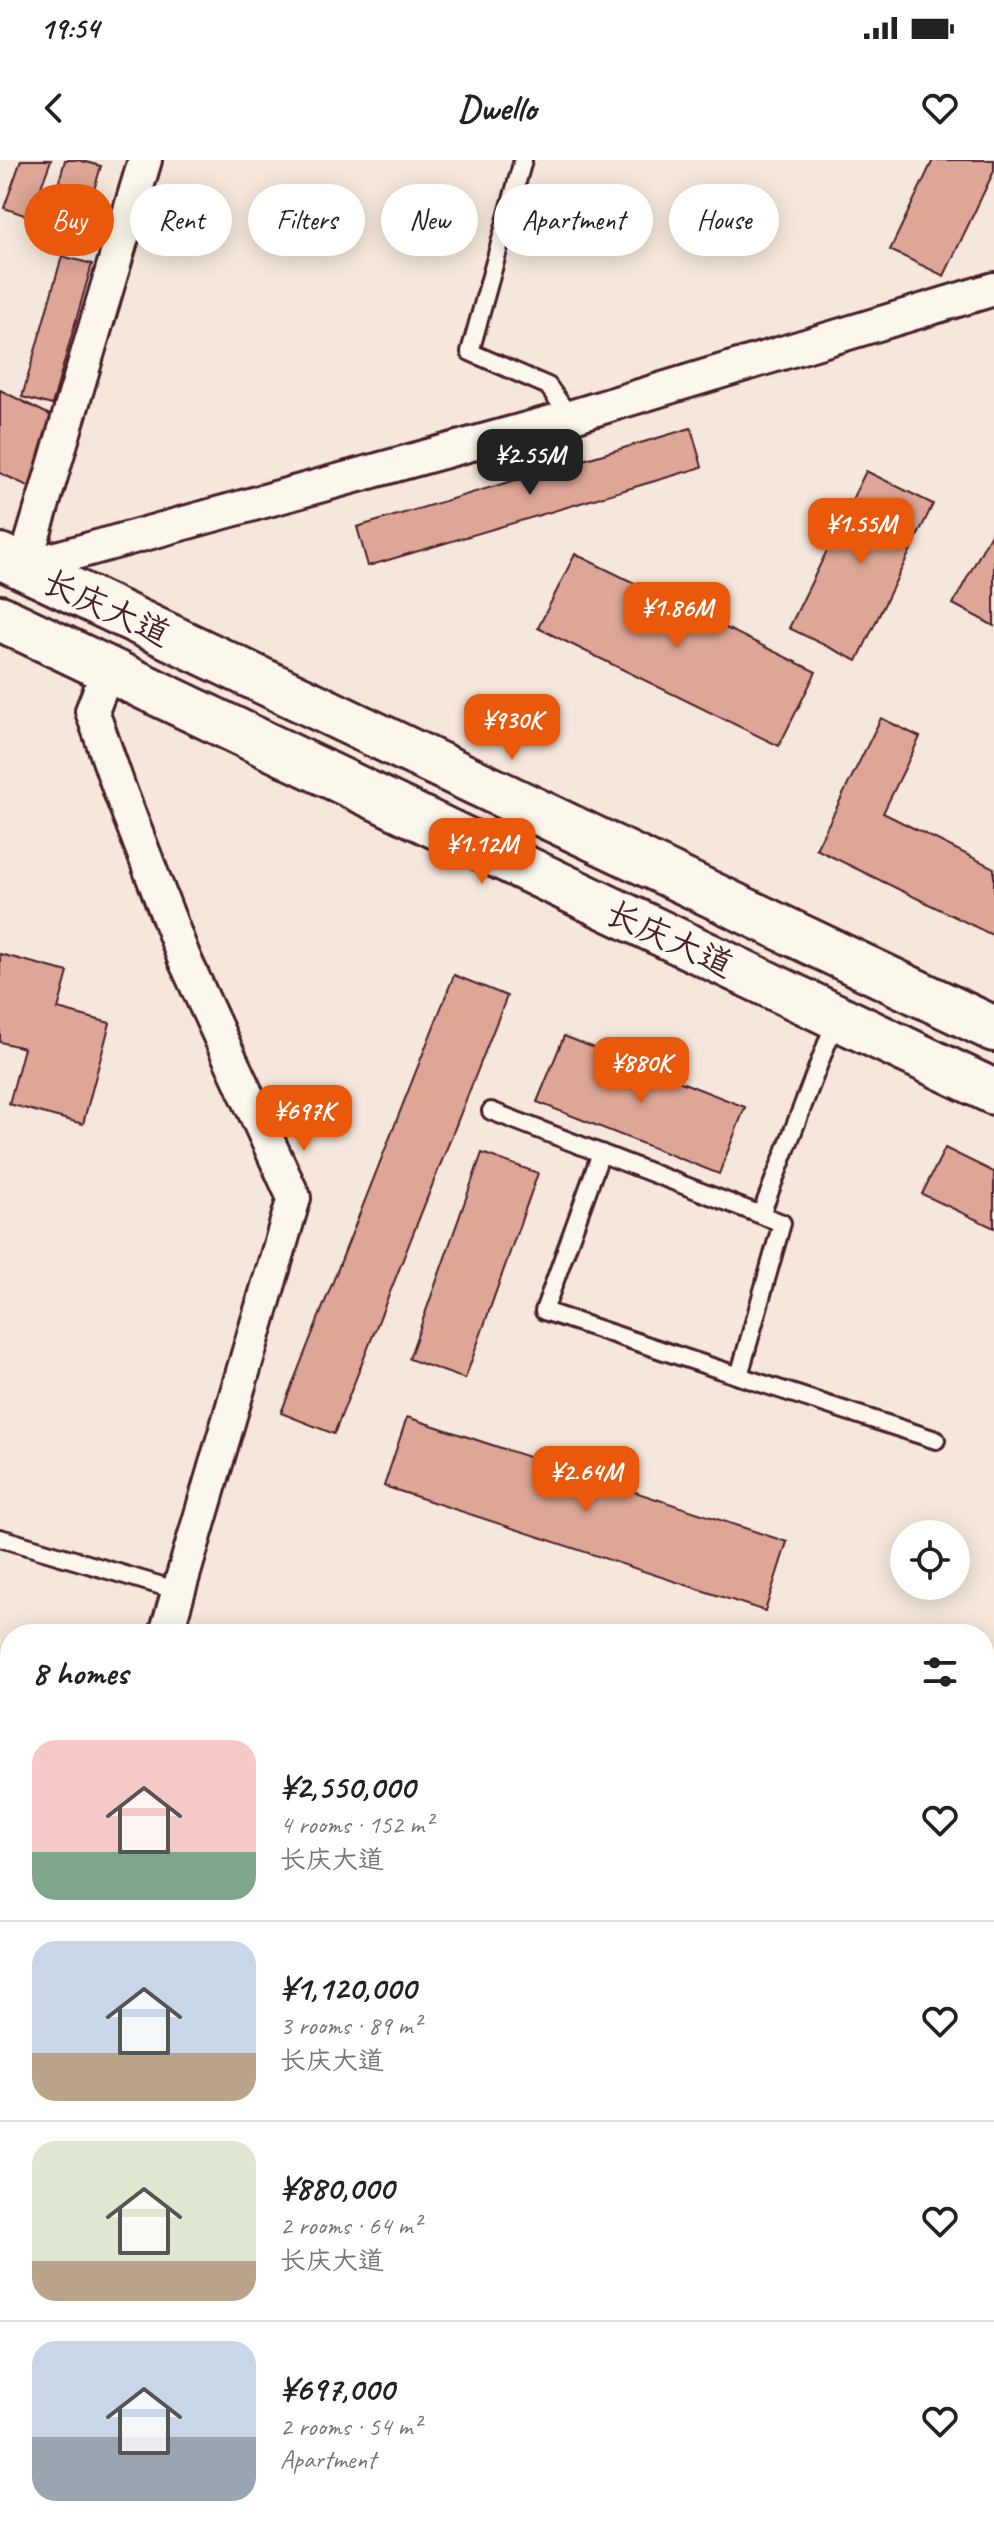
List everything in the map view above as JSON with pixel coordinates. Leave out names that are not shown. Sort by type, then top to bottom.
[{"type":"main road","name":"长庆大道","points":[[12,562],[994,1029]]},
{"type":"main road","name":"长庆大道","points":[[0,618],[994,1092]]},
{"type":"street","points":[[12,562],[145,160]]},
{"type":"street","points":[[12,562],[570,417],[994,289]]},
{"type":"street","points":[[108,670],[92,711],[120,791],[184,958],[294,1198],[169,1624]]},
{"type":"lane","points":[[523,160],[470,352],[548,386],[570,417]]},
{"type":"lane","points":[[761,1214],[837,1017]]},
{"type":"lane","points":[[491,1111],[782,1223],[739,1376]]},
{"type":"lane","points":[[601,1153],[544,1311],[936,1440]]},
{"type":"lane","points":[[0,1538],[179,1591]]},
{"type":"building","points":[[21,160],[51,160],[42,184],[24,184],[24,215],[4,208]]},
{"type":"building","points":[[65,160],[101,166],[96,184],[58,184]]},
{"type":"building","points":[[933,160],[994,160],[994,171],[944,276],[890,250]]},
{"type":"building","points":[[62,256],[92,264],[52,405],[22,397]]},
{"type":"building","points":[[0,390],[64,422],[32,488],[0,473]]},
{"type":"building","points":[[691,428],[702,467],[368,566],[357,527]]},
{"type":"building","points":[[866,471],[933,504],[857,661],[789,628]]},
{"type":"building","points":[[994,528],[994,626],[953,604]]},
{"type":"building","points":[[575,554],[816,672],[779,746],[538,628]]},
{"type":"building","points":[[881,718],[920,737],[883,813],[994,868],[994,936],[816,849]]},
{"type":"building","points":[[0,954],[68,972],[58,1009],[110,1023],[83,1124],[9,1104],[24,1048],[0,1042]]},
{"type":"building","points":[[454,975],[507,996],[334,1434],[281,1413]]},
{"type":"building","points":[[564,1036],[745,1107],[719,1174],[537,1102]]},
{"type":"building","points":[[945,1148],[994,1172],[994,1228],[922,1194]]},
{"type":"building","points":[[482,1153],[538,1173],[465,1379],[409,1359]]},
{"type":"building","points":[[407,1417],[787,1542],[765,1611],[384,1486]]}]
